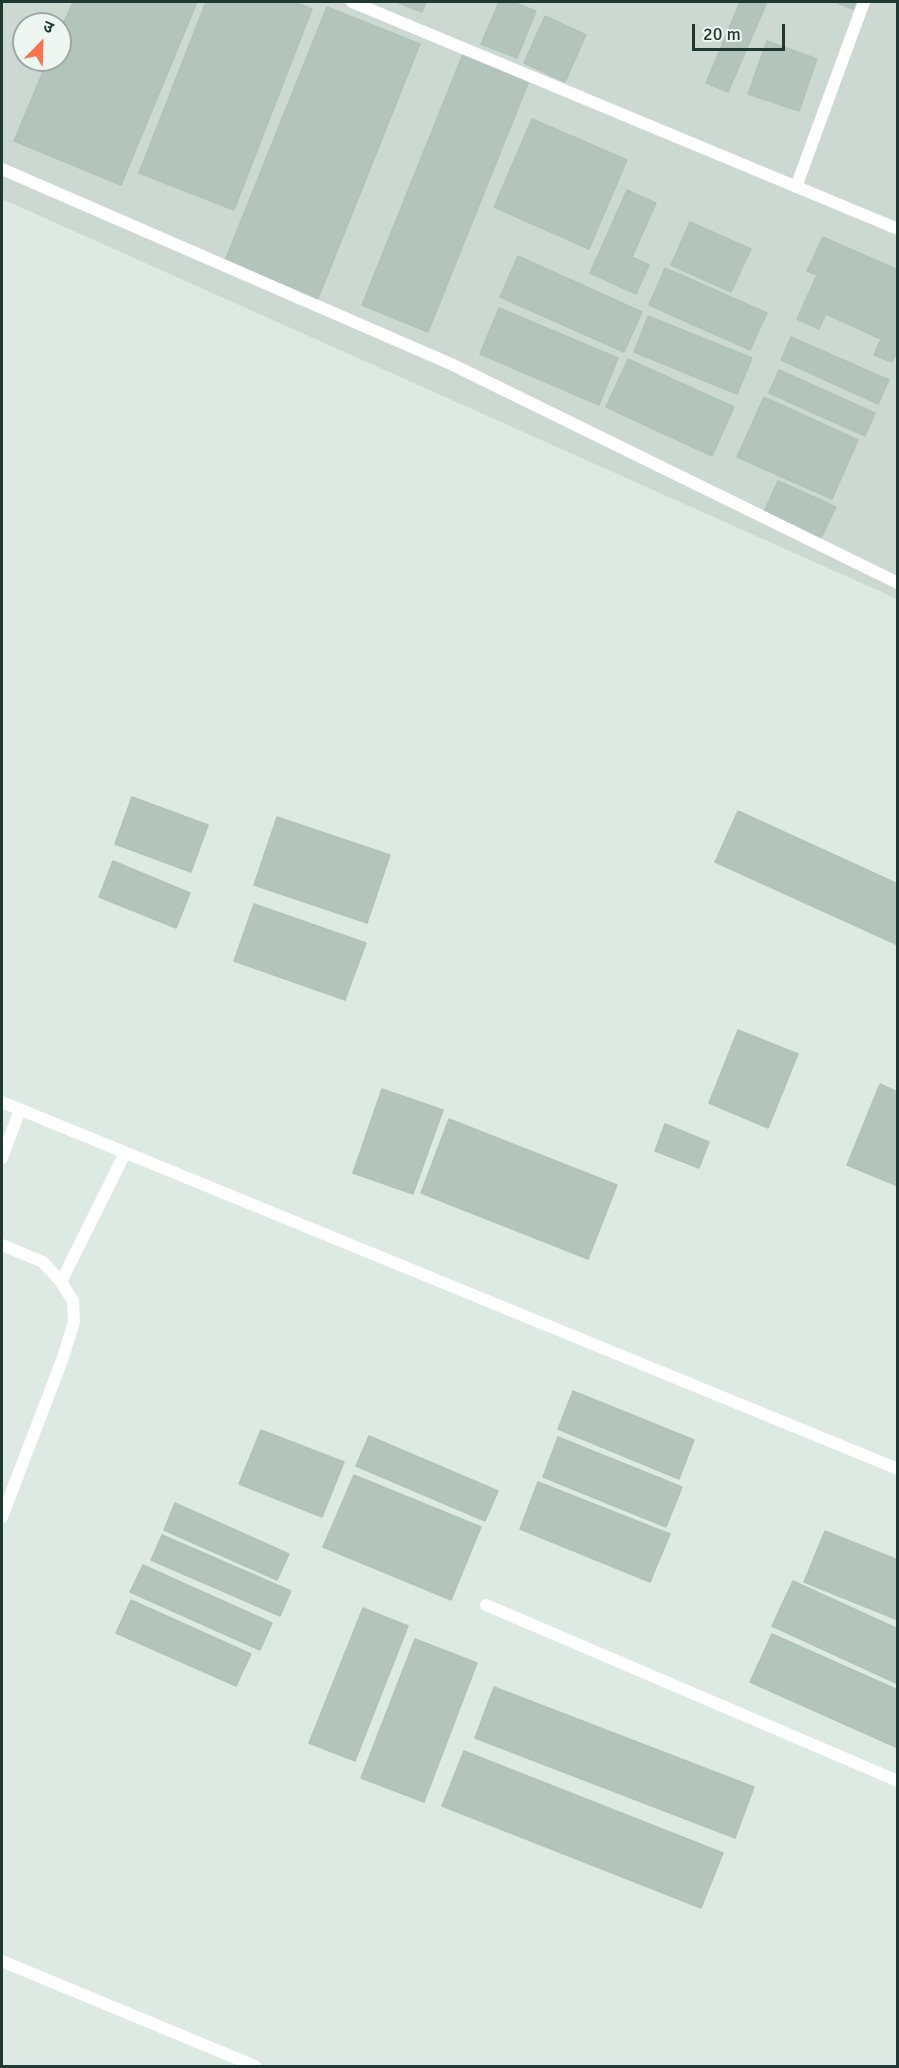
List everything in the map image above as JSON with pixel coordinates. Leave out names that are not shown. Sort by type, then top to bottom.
[{"type":"lane","points":[[352,2],[897,229]]},
{"type":"lane","points":[[796,187],[864,2]]},
{"type":"lane","points":[[2,169],[451,364],[897,583]]},
{"type":"lane","points":[[2,1102],[897,1469]]},
{"type":"lane","points":[[2,1158],[21,1110]]},
{"type":"lane","points":[[61,1282],[125,1153]]},
{"type":"lane","points":[[2,1245],[43,1262],[74,1301],[74,1322],[62,1360],[2,1517]]},
{"type":"lane","points":[[486,1605],[897,1781]]},
{"type":"lane","points":[[2,1961],[255,2067]]},
{"type":"shaded area","points":[[2,2],[897,2],[897,599],[2,199]]},
{"type":"building","points":[[73,2],[197,2],[121,185],[14,141],[43,72],[72,72],[72,12],[69,12]]},
{"type":"building","points":[[206,2],[294,2],[312,9],[234,210],[139,173]]},
{"type":"building","points":[[396,2],[426,2],[422,12]]},
{"type":"building","points":[[499,2],[512,2],[536,11],[517,58],[481,44]]},
{"type":"building","points":[[740,2],[767,2],[728,92],[706,83]]},
{"type":"building","points":[[835,2],[856,2],[853,9]]},
{"type":"building","points":[[327,7],[420,44],[317,301],[224,263]]},
{"type":"building","points":[[545,16],[586,35],[565,82],[524,63]]},
{"type":"building","points":[[767,41],[817,59],[799,111],[748,94]]},
{"type":"building","points":[[463,54],[529,81],[428,332],[362,305]]},
{"type":"building","points":[[532,119],[627,160],[589,249],[494,207]]},
{"type":"building","points":[[627,190],[656,203],[632,257],[649,265],[636,294],[590,273]]},
{"type":"building","points":[[690,222],[751,249],[731,292],[671,265]]},
{"type":"building","points":[[823,237],[898,270],[898,350],[892,362],[874,355],[881,339],[826,314],[819,329],[797,319],[817,275],[807,271]]},
{"type":"building","points":[[518,256],[642,312],[624,352],[500,297]]},
{"type":"building","points":[[665,268],[767,313],[750,350],[649,305]]},
{"type":"building","points":[[499,308],[618,358],[599,405],[480,354]]},
{"type":"building","points":[[648,316],[752,358],[737,394],[634,352]]},
{"type":"building","points":[[791,337],[889,380],[878,404],[781,360]]},
{"type":"building","points":[[628,359],[734,407],[712,456],[606,407]]},
{"type":"building","points":[[779,370],[875,413],[865,436],[769,393]]},
{"type":"building","points":[[764,397],[858,440],[832,499],[737,457]]},
{"type":"building","points":[[778,481],[836,507],[820,540],[763,514]]},
{"type":"building","points":[[132,797],[208,825],[191,872],[115,844]]},
{"type":"building","points":[[738,811],[898,884],[898,945],[715,862]]},
{"type":"building","points":[[277,817],[390,855],[367,923],[254,885]]},
{"type":"building","points":[[113,861],[190,893],[176,928],[99,897]]},
{"type":"building","points":[[254,904],[366,943],[345,1000],[234,961]]},
{"type":"building","points":[[738,1030],[798,1054],[768,1128],[709,1103]]},
{"type":"building","points":[[880,1084],[898,1092],[898,1186],[847,1165]]},
{"type":"building","points":[[382,1089],[443,1110],[413,1194],[353,1173]]},
{"type":"building","points":[[449,1119],[617,1185],[588,1259],[421,1193]]},
{"type":"building","points":[[665,1124],[709,1142],[699,1168],[655,1151]]},
{"type":"building","points":[[573,1391],[694,1440],[679,1479],[558,1429]]},
{"type":"building","points":[[261,1430],[344,1462],[322,1517],[239,1484]]},
{"type":"building","points":[[369,1436],[498,1491],[485,1521],[356,1466]]},
{"type":"building","points":[[558,1437],[682,1487],[666,1527],[543,1477]]},
{"type":"building","points":[[354,1475],[481,1527],[451,1600],[323,1547]]},
{"type":"building","points":[[538,1482],[670,1534],[650,1582],[520,1529]]},
{"type":"building","points":[[175,1503],[289,1554],[277,1580],[164,1530]]},
{"type":"building","points":[[825,1531],[898,1560],[898,1620],[804,1582]]},
{"type":"building","points":[[162,1535],[291,1591],[280,1616],[151,1560]]},
{"type":"building","points":[[143,1565],[272,1623],[260,1650],[130,1592]]},
{"type":"building","points":[[793,1581],[898,1629],[898,1684],[772,1626]]},
{"type":"building","points":[[131,1600],[251,1654],[236,1686],[116,1633]]},
{"type":"building","points":[[363,1608],[408,1626],[355,1761],[309,1743]]},
{"type":"building","points":[[772,1634],[898,1690],[898,1748],[750,1682]]},
{"type":"building","points":[[415,1639],[477,1663],[424,1802],[361,1778]]},
{"type":"building","points":[[494,1687],[754,1787],[735,1838],[475,1738]]},
{"type":"building","points":[[464,1751],[723,1853],[701,1908],[442,1806]]}]
